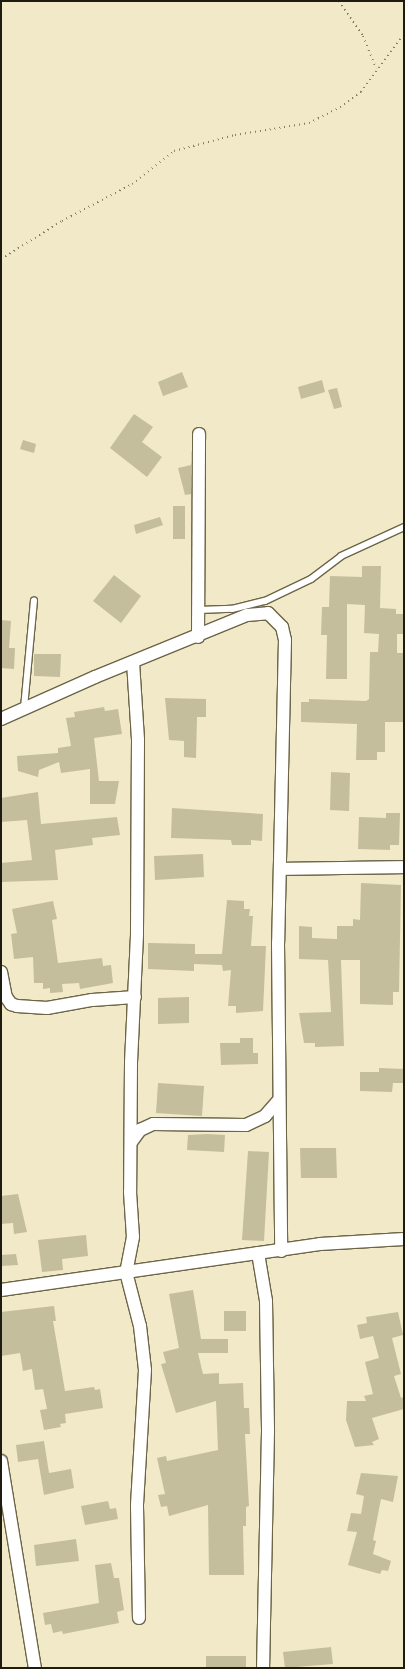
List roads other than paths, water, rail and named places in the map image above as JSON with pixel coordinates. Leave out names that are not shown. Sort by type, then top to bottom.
[{"type":"street","points":[[198,637],[196,610],[199,434]]},
{"type":"street","points":[[1,719],[133,662],[257,612],[268,613],[282,626],[285,640],[279,1100],[281,1251]]},
{"type":"street","points":[[133,662],[138,740],[135,997],[130,1192],[133,1237],[126,1272],[140,1326],[145,1370],[137,1506],[139,1618]]},
{"type":"street","points":[[281,869],[404,867]]},
{"type":"street","points":[[1,972],[6,997],[11,1004],[18,1006],[47,1008],[92,1000],[135,997]]},
{"type":"street","points":[[132,1141],[140,1130],[153,1124],[246,1125],[265,1116],[279,1100]]},
{"type":"street","points":[[1,1290],[320,1244],[404,1239]]},
{"type":"street","points":[[258,1253],[266,1301],[268,1432],[263,1668]]},
{"type":"street","points":[[1,1461],[36,1668]]},
{"type":"lane","points":[[196,610],[232,610],[265,600],[311,579],[341,556],[404,527]]},
{"type":"lane","points":[[23,710],[34,600]]}]
